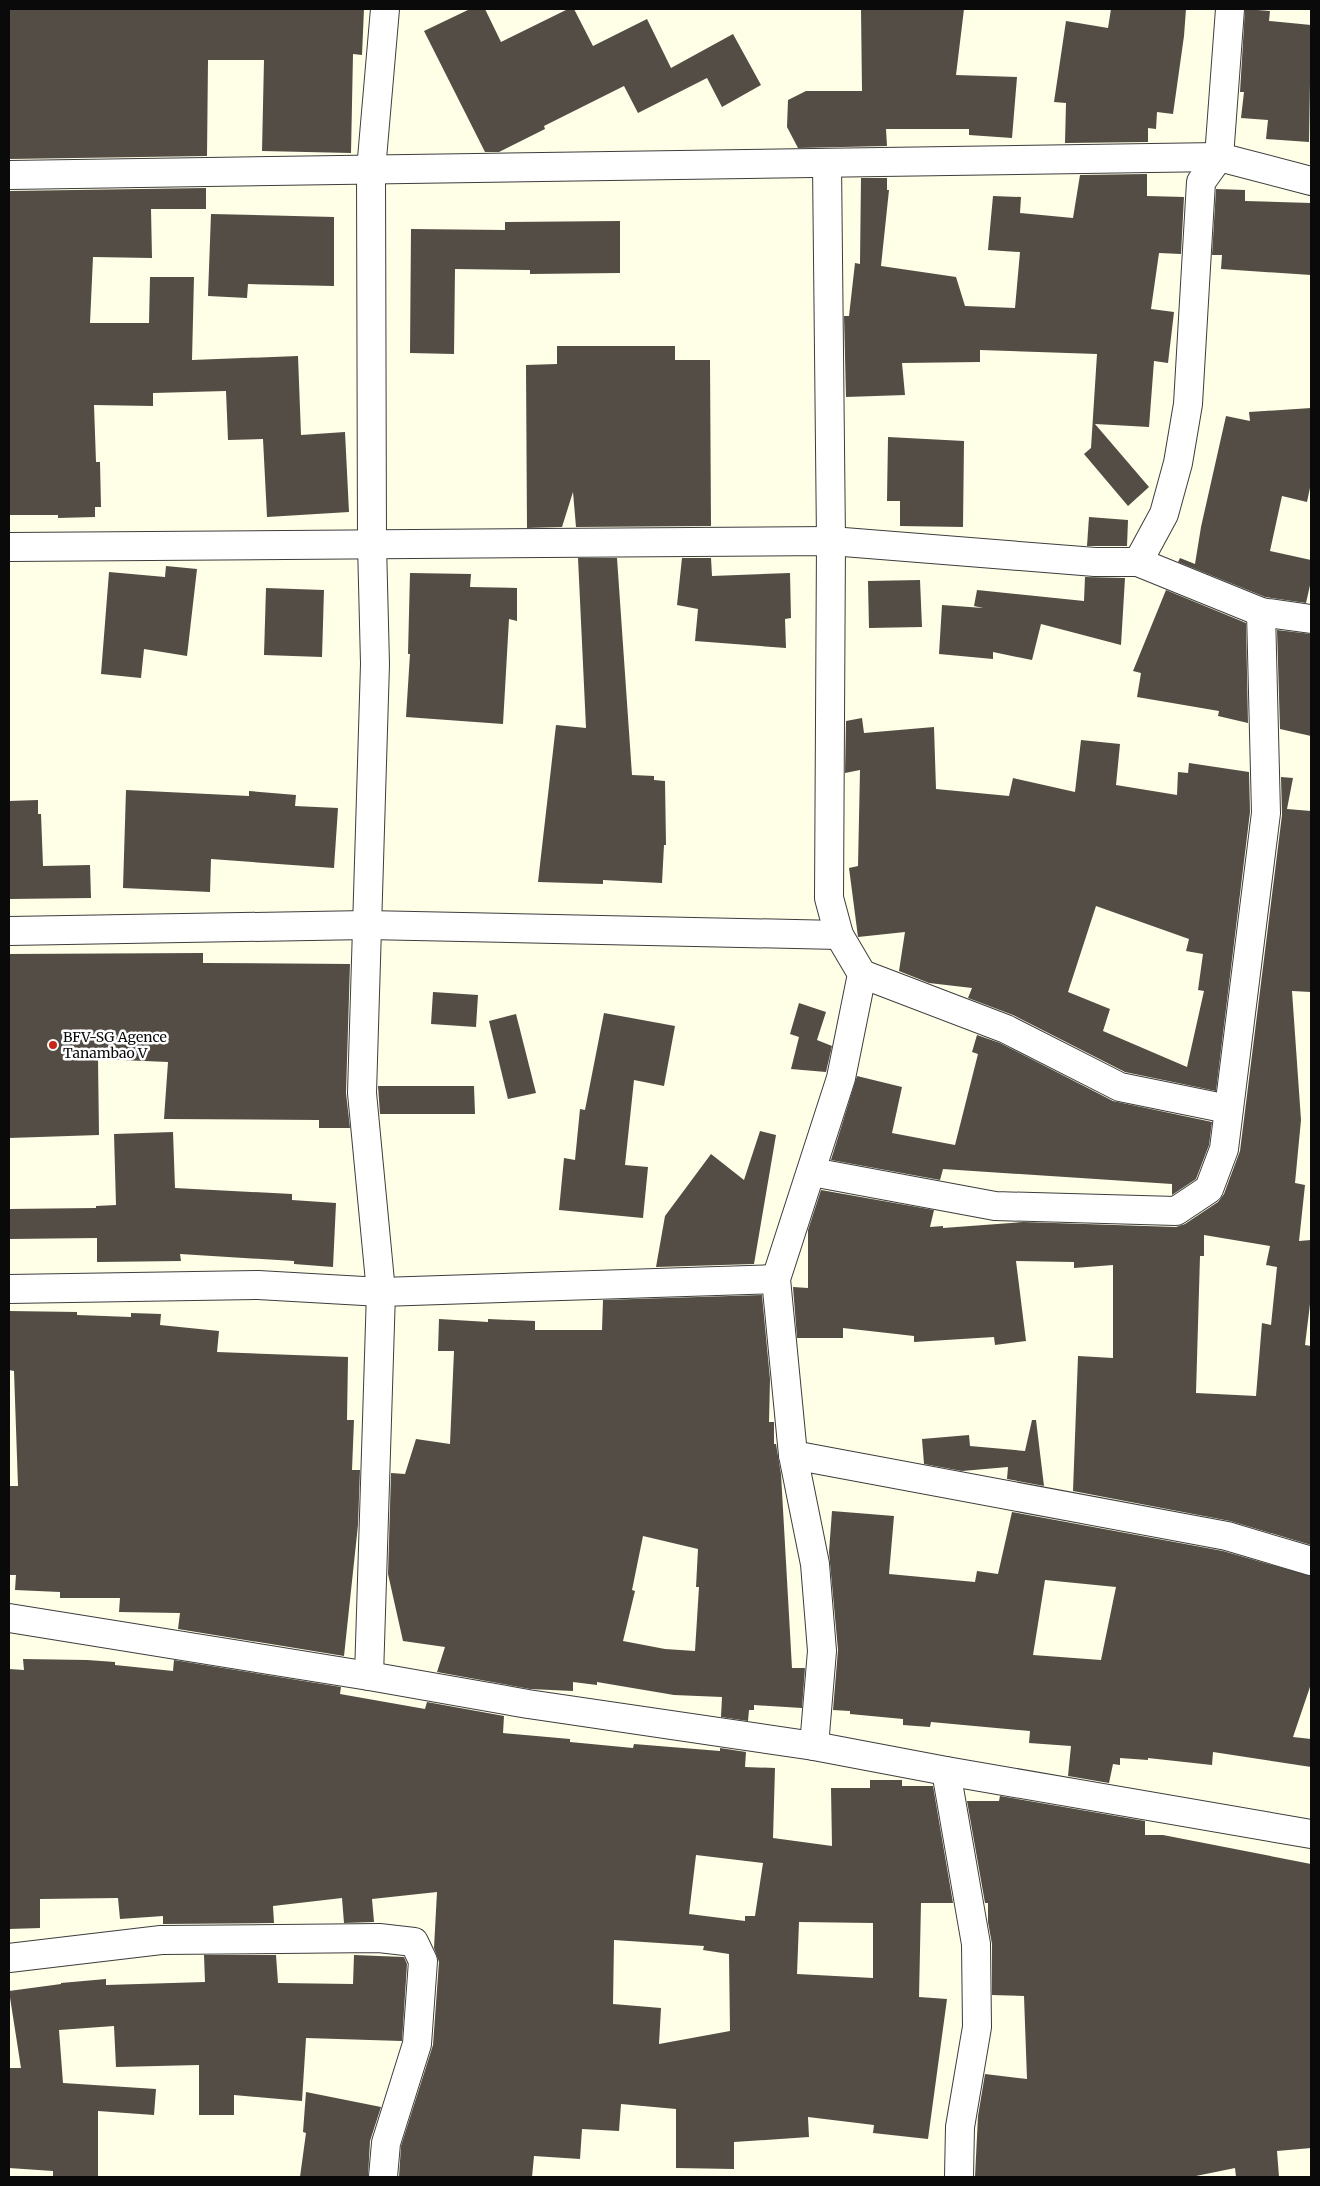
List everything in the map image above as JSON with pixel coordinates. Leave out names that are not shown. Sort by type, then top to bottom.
[{"type":"street","points":[[369,1676],[379,1416],[381,1292],[362,1093],[375,664],[372,544],[371,170],[385,9]]},
{"type":"street","points":[[1138,562],[1164,514],[1178,463],[1188,404],[1201,182],[1219,157],[1230,9]]},
{"type":"street","points":[[9,175],[1219,157],[1311,181]]},
{"type":"street","points":[[827,163],[831,541],[829,898],[839,935],[862,974],[1006,1029],[1120,1087],[1228,1109]]},
{"type":"street","points":[[9,547],[831,541],[1095,562],[1138,562],[1261,612],[1311,619]]},
{"type":"street","points":[[812,1172],[995,1206],[1176,1211],[1209,1189],[1224,1149],[1266,812],[1261,612]]},
{"type":"street","points":[[9,931],[367,925],[839,935]]},
{"type":"street","points":[[814,1746],[822,1651],[815,1564],[793,1455],[776,1280],[841,1078],[862,974]]},
{"type":"street","points":[[9,1288],[258,1285],[381,1292],[776,1280]]},
{"type":"street","points":[[793,1455],[1227,1536],[1311,1561]]},
{"type":"street","points":[[9,1618],[369,1676],[528,1704],[814,1746],[946,1771],[1311,1834]]},
{"type":"street","points":[[946,1771],[976,1944],[977,2028],[960,2127],[959,2177]]},
{"type":"street","points":[[9,1958],[161,1940],[378,1938],[414,1942],[423,1961],[417,2044],[386,2143],[383,2177]]},
{"type":"building","points":[[9,9],[364,9],[362,55],[353,54],[351,153],[262,151],[264,60],[208,60],[207,156],[9,159]]},
{"type":"building","points":[[470,9],[485,9],[501,42],[568,9],[574,9],[593,46],[647,19],[671,68],[733,34],[761,85],[722,107],[707,78],[638,113],[624,86],[544,126],[545,129],[499,152],[485,152],[424,31]]},
{"type":"building","points":[[861,9],[964,9],[956,75],[1017,77],[1012,138],[969,135],[969,129],[886,129],[887,146],[798,148],[787,127],[788,100],[806,91],[862,91]]},
{"type":"building","points":[[1111,9],[1186,9],[1173,114],[1157,112],[1156,129],[1148,128],[1148,142],[1065,143],[1066,103],[1054,102],[1066,21],[1108,28]]},
{"type":"building","points":[[1245,9],[1270,11],[1269,21],[1311,25],[1309,142],[1266,139],[1268,120],[1241,118],[1244,92],[1240,92]]},
{"type":"building","points":[[1147,174],[1147,196],[1184,197],[1181,254],[1159,253],[1151,309],[1174,312],[1168,363],[1154,361],[1149,427],[1095,424],[1149,487],[1128,506],[1084,454],[1091,448],[1097,354],[980,350],[980,362],[902,363],[905,395],[846,397],[844,316],[849,316],[855,263],[860,264],[861,178],[887,178],[887,190],[889,190],[881,266],[956,277],[965,306],[1015,308],[1020,252],[988,250],[993,196],[1021,197],[1020,213],[1073,218],[1080,175]]},
{"type":"building","points":[[206,188],[206,209],[151,209],[152,258],[93,257],[90,323],[149,323],[150,277],[194,277],[192,360],[298,356],[301,435],[345,432],[349,512],[267,517],[263,439],[228,440],[226,391],[153,393],[153,406],[94,405],[96,462],[100,462],[101,507],[95,507],[95,517],[58,518],[58,515],[9,515],[9,191]]},
{"type":"building","points":[[1216,189],[1245,190],[1245,201],[1311,203],[1311,275],[1221,269],[1222,255],[1212,255]]},
{"type":"building","points":[[211,214],[334,217],[334,286],[248,284],[247,298],[208,296]]},
{"type":"building","points":[[620,221],[620,273],[530,274],[530,270],[455,269],[454,354],[410,353],[411,229],[505,230],[505,222]]},
{"type":"building","points":[[557,346],[675,346],[675,360],[710,360],[711,526],[576,527],[573,492],[562,527],[527,528],[526,365],[557,364]]},
{"type":"building","points":[[1311,408],[1311,483],[1307,502],[1282,496],[1270,551],[1311,560],[1311,581],[1306,603],[1265,597],[1178,562],[1180,558],[1195,564],[1201,527],[1226,416],[1250,421],[1249,412]]},
{"type":"building","points":[[888,437],[964,441],[963,527],[900,526],[900,501],[887,501]]},
{"type":"building","points":[[1089,517],[1128,520],[1127,546],[1087,546]]},
{"type":"building","points":[[578,558],[617,558],[632,775],[654,776],[654,780],[665,781],[666,845],[664,845],[662,883],[603,880],[603,884],[538,882],[556,725],[586,728]]},
{"type":"building","points":[[682,558],[711,558],[712,576],[790,573],[791,618],[785,619],[786,648],[695,641],[698,609],[677,605]]},
{"type":"building","points":[[166,566],[197,569],[187,656],[144,649],[141,678],[101,674],[109,572],[165,577]]},
{"type":"building","points":[[410,573],[471,574],[470,587],[517,588],[517,621],[509,619],[503,724],[406,717],[410,654],[408,654]]},
{"type":"building","points":[[1085,577],[1125,578],[1121,645],[1041,624],[1032,660],[993,652],[993,659],[939,654],[942,605],[983,608],[974,606],[977,590],[1084,601]]},
{"type":"building","points":[[920,580],[922,627],[869,628],[868,581]]},
{"type":"building","points":[[266,588],[324,590],[322,657],[264,655]]},
{"type":"building","points":[[1166,590],[1246,623],[1248,723],[1218,716],[1219,711],[1137,697],[1141,673],[1133,671]]},
{"type":"building","points":[[1277,630],[1311,634],[1311,736],[1280,729]]},
{"type":"building","points":[[862,718],[864,733],[934,727],[936,789],[1009,796],[1013,778],[1075,792],[1081,740],[1120,744],[1116,785],[1177,795],[1178,772],[1188,773],[1189,763],[1249,772],[1250,812],[1216,1091],[1125,1072],[1013,1015],[968,998],[972,988],[929,983],[899,971],[905,932],[858,937],[849,868],[858,866],[860,770],[845,773],[846,721]],"holes":[[[1096,906],[1189,939],[1186,951],[1203,954],[1198,990],[1204,991],[1187,1067],[1103,1031],[1110,1009],[1068,992]]]},
{"type":"building","points":[[1281,777],[1293,778],[1287,809],[1311,811],[1311,992],[1292,991],[1301,1120],[1295,1183],[1305,1185],[1299,1241],[1311,1240],[1311,1296],[1305,1345],[1311,1346],[1311,1545],[1230,1521],[1073,1491],[1078,1356],[1113,1358],[1113,1265],[1074,1268],[1074,1262],[1016,1261],[1026,1341],[995,1345],[994,1337],[914,1342],[914,1336],[843,1328],[843,1338],[797,1338],[793,1287],[808,1288],[808,1230],[821,1190],[934,1210],[930,1227],[943,1226],[943,1228],[1023,1222],[1176,1227],[1185,1224],[1218,1202],[1224,1194],[1240,1151],[1282,815]],"holes":[[[1204,1235],[1270,1246],[1266,1265],[1277,1267],[1271,1325],[1262,1323],[1256,1396],[1196,1393],[1200,1256],[1204,1256]]]},
{"type":"building","points":[[126,790],[249,796],[249,791],[296,795],[295,806],[338,808],[334,868],[211,859],[210,892],[123,888]]},
{"type":"building","points":[[38,800],[38,814],[41,814],[43,866],[90,865],[91,898],[9,899],[9,801]]},
{"type":"building","points":[[203,953],[203,963],[350,964],[346,1093],[350,1128],[319,1128],[319,1120],[164,1119],[168,1062],[98,1059],[99,1135],[9,1138],[9,954]]},
{"type":"building","points":[[433,992],[478,995],[476,1027],[431,1024]]},
{"type":"building","points":[[799,1003],[826,1012],[817,1040],[832,1046],[826,1072],[791,1069],[799,1037],[790,1034]]},
{"type":"building","points":[[604,1013],[675,1026],[664,1086],[634,1080],[625,1165],[648,1167],[643,1218],[559,1210],[564,1158],[575,1160],[580,1109],[585,1110]]},
{"type":"building","points":[[516,1014],[536,1093],[508,1099],[489,1021]]},
{"type":"building","points":[[977,1035],[1000,1043],[1113,1101],[1212,1122],[1209,1145],[1196,1179],[1172,1195],[1172,1184],[943,1169],[940,1180],[831,1160],[857,1076],[902,1087],[892,1133],[955,1145],[978,1054],[972,1052]]},
{"type":"building","points":[[378,1086],[474,1086],[475,1114],[380,1114]]},
{"type":"building","points":[[760,1131],[776,1135],[754,1264],[656,1267],[665,1216],[711,1154],[744,1180]]},
{"type":"building","points":[[173,1132],[175,1188],[292,1194],[292,1200],[336,1203],[333,1267],[294,1264],[294,1261],[180,1254],[181,1261],[97,1262],[97,1238],[9,1239],[9,1209],[96,1208],[96,1206],[116,1205],[114,1134]]},
{"type":"building","points":[[762,1295],[770,1379],[769,1422],[774,1422],[774,1444],[776,1444],[781,1474],[792,1668],[805,1668],[802,1708],[754,1705],[754,1710],[749,1710],[748,1721],[721,1717],[722,1697],[674,1695],[597,1682],[597,1685],[573,1682],[573,1691],[530,1689],[437,1672],[445,1647],[403,1641],[388,1574],[391,1473],[405,1474],[416,1439],[450,1444],[454,1351],[438,1351],[439,1319],[488,1322],[488,1319],[535,1321],[535,1330],[602,1330],[603,1300]],"holes":[[[643,1536],[698,1549],[696,1587],[699,1587],[695,1651],[665,1649],[623,1641],[635,1591],[632,1590]]]},
{"type":"building","points":[[9,1311],[77,1312],[77,1315],[131,1317],[131,1313],[161,1314],[160,1325],[219,1331],[217,1352],[348,1357],[347,1420],[354,1420],[352,1470],[360,1470],[358,1525],[344,1656],[178,1629],[180,1613],[119,1612],[120,1598],[60,1598],[60,1592],[15,1590],[16,1575],[9,1575],[9,1486],[18,1486],[14,1371],[9,1370]]},
{"type":"building","points":[[1032,1420],[1036,1420],[1044,1486],[1007,1479],[1008,1467],[962,1471],[924,1464],[922,1439],[969,1435],[970,1446],[1025,1451]]},
{"type":"building","points":[[832,1511],[894,1516],[889,1574],[975,1582],[977,1571],[998,1574],[1012,1512],[1223,1551],[1311,1576],[1311,1684],[1293,1737],[1311,1739],[1311,1767],[1213,1752],[1212,1765],[1148,1758],[1148,1760],[1120,1758],[1120,1765],[1113,1764],[1109,1783],[1068,1776],[1071,1746],[1029,1743],[1030,1731],[931,1722],[930,1727],[903,1725],[903,1719],[850,1714],[850,1711],[833,1710],[838,1650],[829,1552]],"holes":[[[1045,1580],[1116,1587],[1101,1660],[1033,1655]]]},
{"type":"building","points":[[23,1659],[115,1662],[115,1665],[173,1671],[174,1660],[341,1687],[340,1694],[425,1709],[427,1702],[504,1716],[503,1733],[570,1739],[570,1742],[633,1748],[634,1744],[720,1751],[720,1748],[746,1752],[745,1767],[775,1768],[773,1838],[832,1846],[831,1788],[870,1788],[870,1780],[902,1780],[902,1786],[933,1786],[953,1903],[921,1903],[919,1997],[947,1999],[928,2139],[873,2133],[874,2125],[808,2117],[809,2137],[734,2142],[734,2169],[676,2168],[676,2109],[621,2104],[619,2131],[582,2129],[580,2159],[534,2156],[532,2177],[399,2177],[401,2146],[433,2045],[439,1962],[434,1948],[437,1892],[372,1899],[374,1922],[344,1923],[342,1898],[273,1906],[274,1923],[163,1924],[163,1916],[120,1919],[118,1898],[40,1899],[40,1928],[9,1929],[9,1669],[24,1670]],"holes":[[[696,1855],[763,1863],[755,1916],[745,1916],[745,1921],[689,1914]],[[799,1922],[873,1923],[873,1978],[797,1974]],[[614,1940],[704,1946],[703,1950],[729,1954],[730,2031],[659,2044],[661,2008],[613,2004]]]},
{"type":"building","points":[[1000,1796],[1145,1821],[1145,1835],[1163,1835],[1311,1864],[1311,2148],[1277,2151],[1279,2177],[1236,2177],[1235,2168],[1191,2177],[975,2177],[978,2116],[985,2074],[1027,2079],[1024,1996],[992,1995],[992,1944],[988,1922],[988,1903],[985,1903],[967,1801],[999,1801]]},
{"type":"building","points":[[204,1955],[276,1955],[278,1983],[353,1984],[354,1955],[404,1957],[407,1964],[402,2041],[306,2038],[302,2101],[234,2095],[234,2115],[199,2115],[199,2065],[116,2067],[114,2026],[59,2030],[63,2083],[156,2089],[154,2115],[98,2111],[98,2177],[53,2177],[53,2171],[9,2168],[9,2068],[21,2068],[9,1991],[61,1983],[106,1979],[106,1985],[205,1982]]},
{"type":"building","points":[[306,2092],[381,2107],[370,2141],[368,2177],[300,2177],[306,2133],[303,2132]]},
{"type":"place","name":"BFV-SG Agence Tanambao V","points":[[53,1045]]}]
